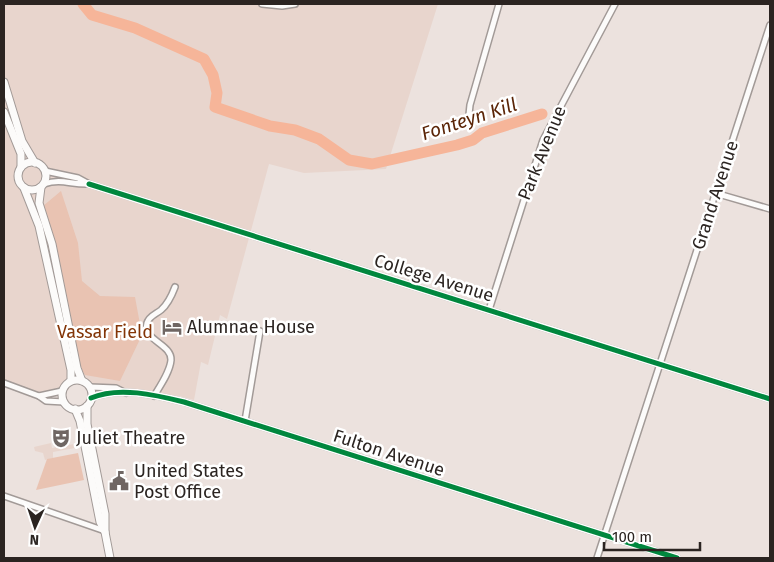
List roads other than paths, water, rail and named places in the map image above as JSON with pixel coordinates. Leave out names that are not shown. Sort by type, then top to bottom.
[{"type":"main road","points":[[4,82],[22,141],[35,163],[45,171],[39,203],[52,244],[77,368],[82,381],[90,387],[92,398],[87,406],[87,424],[106,521],[105,532]]},
{"type":"main road","points":[[4,112],[21,154],[21,167],[18,178],[39,226],[71,370],[71,381],[62,391],[64,402],[75,409],[80,421],[100,522],[105,532],[110,558]]},
{"type":"main road","points":[[21,167],[35,163]]},
{"type":"main road","points":[[24,188],[33,190],[43,185]]},
{"type":"main road","points":[[71,381],[82,381]]},
{"type":"main road","points":[[75,409],[87,406]]},
{"type":"street","points":[[262,4],[282,6],[295,4]]},
{"type":"street","points":[[468,124],[470,105],[498,4]]},
{"type":"street","name":"Park Avenue","points":[[489,310],[525,191],[543,140],[615,4]]},
{"type":"street","name":"Grand Avenue","points":[[597,558],[768,40],[770,25]]},
{"type":"street","name":"College Avenue","points":[[45,171],[78,178],[88,184],[770,399]]},
{"type":"street","name":"College Avenue","points":[[43,185],[60,180],[77,184],[88,184]]},
{"type":"street","points":[[716,193],[770,209]]},
{"type":"street","points":[[154,396],[169,367],[171,357],[168,350],[149,333],[147,322],[167,303],[175,286]]},
{"type":"street","points":[[245,421],[260,331]]},
{"type":"street","points":[[4,383],[39,396],[46,401],[64,402]]},
{"type":"street","name":"Fulton Avenue","points":[[90,387],[116,388],[126,393]]},
{"type":"street","points":[[39,396],[62,391]]},
{"type":"street","name":"Fulton Avenue","points":[[92,398],[102,393],[126,393],[184,402],[677,558]]},
{"type":"street","points":[[4,496],[105,532]]},
{"type":"waterway","name":"Fonteyn Kill","points":[[83,4],[92,15],[135,28],[204,59],[213,75],[217,93],[215,107],[270,126],[295,130],[319,139],[349,160],[372,164],[457,145],[473,140],[482,133],[542,114]]},
{"type":"place","name":"Alumnae House","points":[[172,327]]},
{"type":"place","name":"Juliet Theatre","points":[[61,438]]},
{"type":"place","name":"United States Post Office","points":[[119,481]]},
{"type":"park label","name":"Vassar Field","points":[[105,332]]}]
